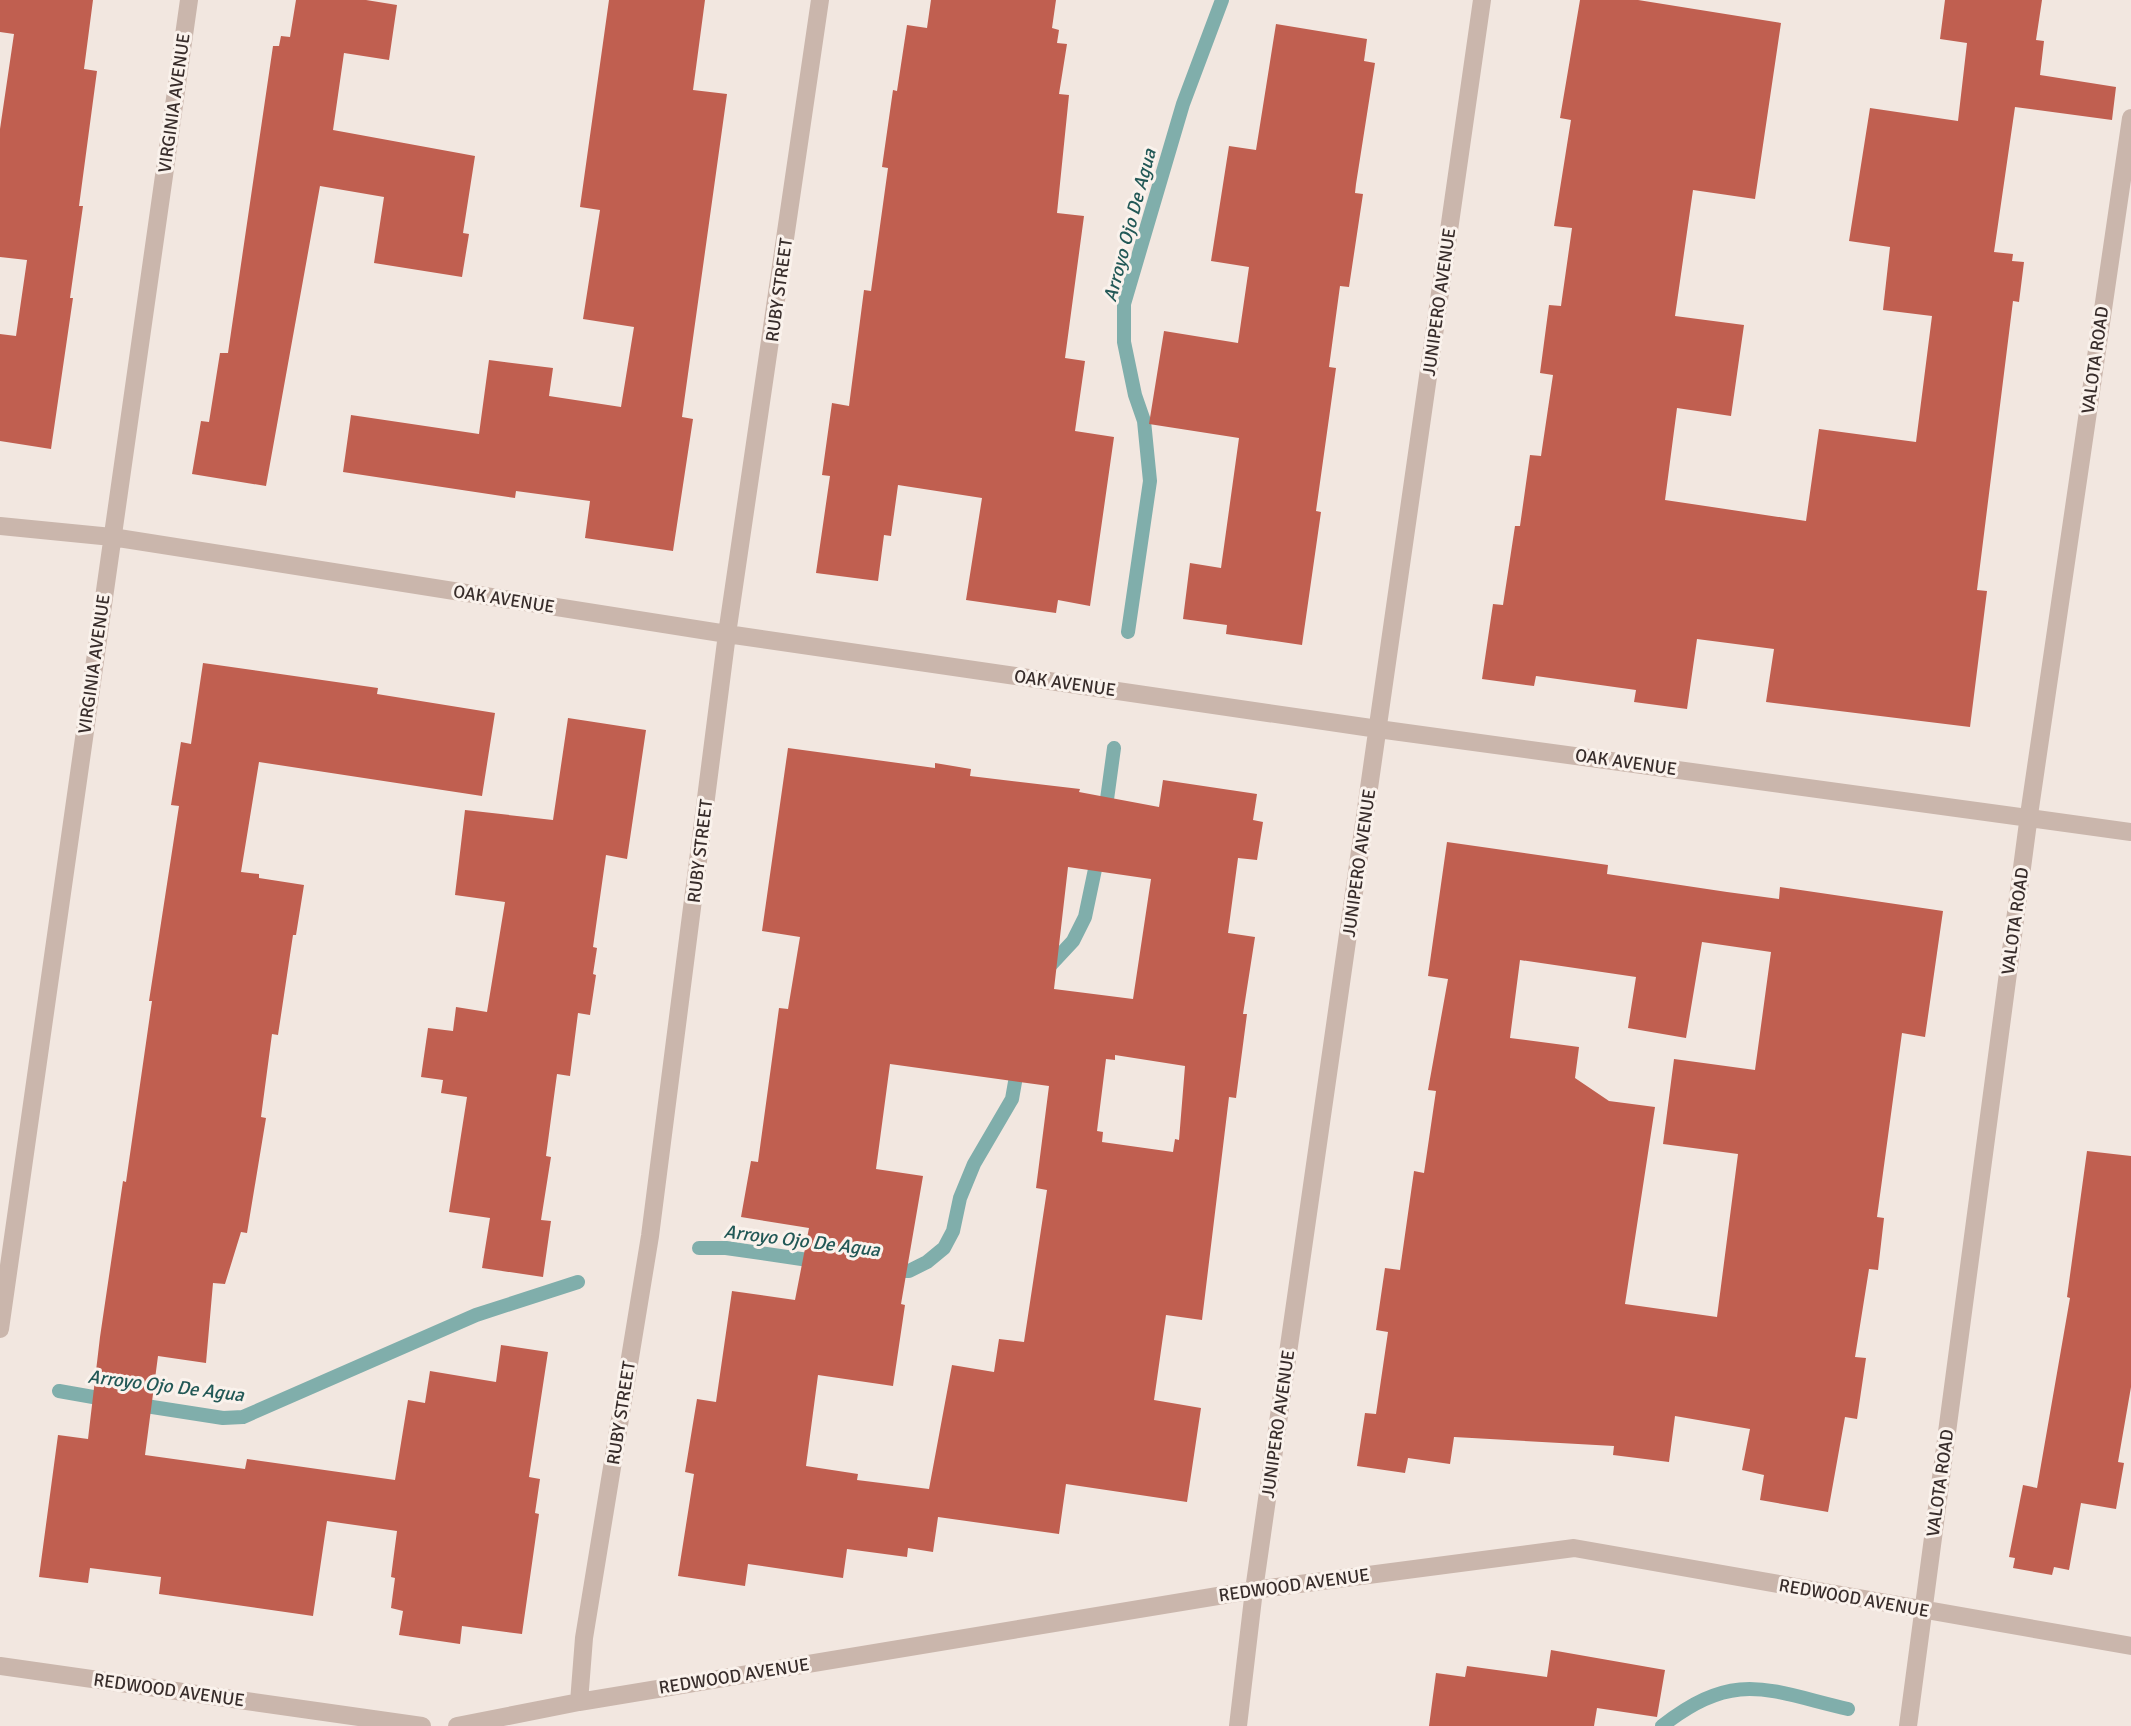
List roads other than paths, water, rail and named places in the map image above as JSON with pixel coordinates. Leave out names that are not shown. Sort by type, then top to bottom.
[{"type":"street","name":"VIRGINIA AVENUE","points":[[0,1329],[189,0]]},
{"type":"street","name":"RUBY STREET","points":[[579,1702],[584,1638],[652,1222],[727,634],[820,0]]},
{"type":"street","name":"JUNIPERO AVENUE","points":[[1238,1726],[1254,1590],[1482,0]]},
{"type":"street","name":"VALOTA ROAD","points":[[1908,1726],[2029,816],[2131,118]]},
{"type":"street","name":"OAK AVENUE","points":[[0,526],[112,537],[727,634],[1378,729],[2131,832]]},
{"type":"street","name":"REDWOOD AVENUE","points":[[457,1726],[579,1702],[1254,1590],[1574,1548],[2131,1646]]},
{"type":"street","name":"REDWOOD AVENUE","points":[[0,1666],[422,1726]]},
{"type":"waterway","name":"Arroyo Ojo De Agua","points":[[1128,632],[1150,481],[1144,421],[1135,395],[1124,342],[1124,304],[1183,104],[1222,0]]},
{"type":"waterway","name":"Arroyo Ojo De Agua","points":[[1105,814],[1114,748]]},
{"type":"waterway","name":"Arroyo Ojo De Agua","points":[[1046,970],[1073,941],[1085,917],[1098,855]]},
{"type":"waterway","name":"Arroyo Ojo De Agua","points":[[887,1271],[909,1271],[927,1262],[944,1248],[953,1231],[960,1198],[974,1164],[1012,1099],[1018,1065]]},
{"type":"waterway","name":"Arroyo Ojo De Agua","points":[[699,1248],[726,1248],[822,1262]]},
{"type":"waterway","name":"Arroyo Ojo De Agua","points":[[133,1404],[223,1418],[243,1417],[476,1315],[578,1282]]},
{"type":"waterway","name":"Arroyo Ojo De Agua","points":[[59,1391],[110,1400]]},
{"type":"waterway","points":[[1662,1726],[1688,1708],[1711,1697],[1752,1689],[1773,1691],[1848,1709]]}]
